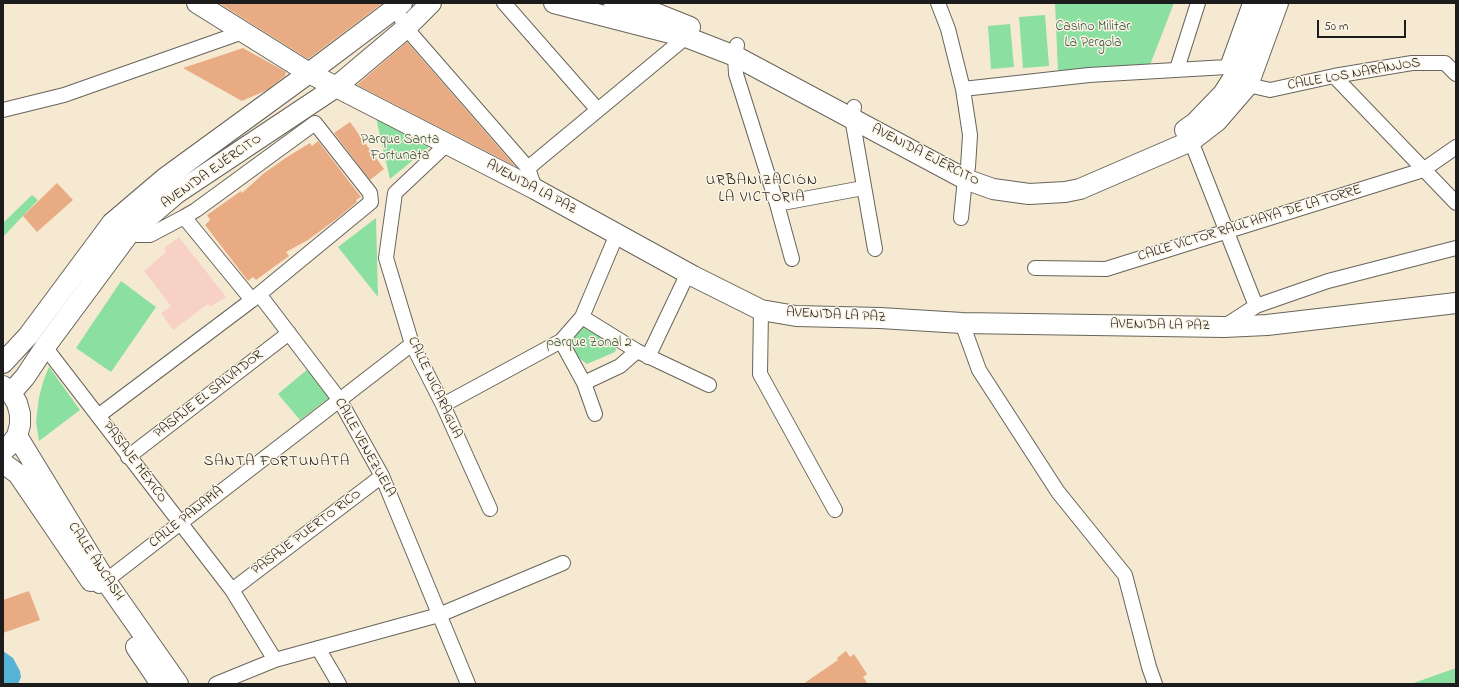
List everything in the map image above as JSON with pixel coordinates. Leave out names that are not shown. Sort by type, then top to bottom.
[{"type":"main road","name":"AVENIDA LA PAZ","points":[[197,3],[309,73],[336,88],[535,189],[688,273],[761,310],[796,316],[880,318],[962,323],[1224,327],[1267,325],[1456,304]]},
{"type":"main road","name":"AVENIDA EJÉRCITO","points":[[7,390],[25,377],[45,347],[128,235],[177,193],[336,88],[406,28],[431,3]]},
{"type":"main road","name":"AVENIDA EJÉRCITO","points":[[554,3],[736,50]]},
{"type":"main road","name":"AVENIDA EJÉRCITO","points":[[614,3],[650,12],[736,50],[967,173],[1031,182],[1062,181],[1078,183],[1191,141],[1217,121],[1237,74],[1263,3]]},
{"type":"main road","name":"AVENIDA EJÉRCITO","points":[[1078,183],[1177,136],[1195,123],[1223,94],[1237,74],[1278,3]]},
{"type":"main road","name":"AVENIDA EJÉRCITO","points":[[3,362],[28,336],[112,222],[165,178],[309,73],[397,4]]},
{"type":"main road","points":[[3,451],[17,436],[20,425],[20,414],[17,403],[7,390]]},
{"type":"main road","name":"CALLE ÁNCASH","points":[[17,436],[101,585],[161,684]]},
{"type":"main road","name":"CALLE ÁNCASH","points":[[3,463],[18,474],[101,585],[178,684]]},
{"type":"street","points":[[504,3],[597,110]]},
{"type":"street","points":[[938,3],[948,29],[963,89],[970,135],[961,218]]},
{"type":"street","points":[[1177,69],[1198,3]]},
{"type":"street","points":[[1237,74],[1250,3]]},
{"type":"street","points":[[397,4],[406,28],[528,168],[535,189]]},
{"type":"street","points":[[3,110],[64,96],[243,32]]},
{"type":"street","points":[[528,168],[686,37]]},
{"type":"street","points":[[736,50],[736,74],[777,204],[792,259]]},
{"type":"street","name":"CALLE LOS NARANJOS","points":[[963,89],[1089,74],[1177,69],[1237,74],[1270,90],[1334,76],[1412,63],[1445,63],[1456,74]]},
{"type":"street","points":[[1334,76],[1456,203]]},
{"type":"street","points":[[853,113],[863,188],[874,249]]},
{"type":"street","points":[[98,416],[256,297],[371,202],[370,192],[315,123],[196,210],[150,236],[128,235],[112,222]]},
{"type":"street","points":[[1191,141],[1256,306]]},
{"type":"street","name":"CALLE NICARAGUA","points":[[447,144],[395,193],[386,258],[412,344],[443,405],[490,509]]},
{"type":"street","name":"CALLE VÍCTOR RAÚL HAYA DE LA TORRE","points":[[1036,268],[1106,269],[1424,170],[1456,147]]},
{"type":"street","points":[[777,204],[863,188]]},
{"type":"street","name":"CALLE VENEZUELA","points":[[184,217],[289,333],[339,400],[382,476],[468,684]]},
{"type":"street","points":[[443,405],[561,341],[582,317],[617,234]]},
{"type":"street","points":[[1224,327],[1256,306],[1328,281],[1456,248]]},
{"type":"street","points":[[584,383],[643,354],[688,273]]},
{"type":"street","points":[[761,310],[760,374],[835,510]]},
{"type":"street","points":[[582,317],[643,354],[709,385]]},
{"type":"street","points":[[962,323],[979,370],[1058,492],[1125,576],[1149,667],[1155,684]]},
{"type":"street","name":"PASAJE EL SALVADOR","points":[[128,457],[289,333]]},
{"type":"street","points":[[561,341],[584,383],[595,414]]},
{"type":"street","name":"CALLE PANAMÁ","points":[[101,585],[412,344]]},
{"type":"street","name":"PASAJE MÉXICO","points":[[45,347],[128,457],[232,590],[274,660]]},
{"type":"street","name":"PASAJE PUERTO RICO","points":[[232,590],[382,476]]},
{"type":"street","points":[[216,684],[274,660],[439,615],[563,563]]},
{"type":"street","points":[[318,648],[339,684]]},
{"type":"shaded area","points":[[179,237],[226,297],[210,307],[208,304],[173,330],[161,313],[171,306],[144,271],[166,252],[164,248]]},
{"type":"green space","name":"Casino Militar La Pergola","points":[[1055,3],[1174,3],[1150,65],[1058,72]]},
{"type":"green space","points":[[1045,15],[1049,66],[1023,68],[1019,17]]},
{"type":"green space","points":[[1010,24],[1014,67],[991,69],[988,26]]},
{"type":"green space","name":"Parque Santa Fortunata","points":[[376,116],[429,147],[390,179],[378,127]]},
{"type":"green space","points":[[32,195],[38,200],[3,237],[3,223]]},
{"type":"green space","points":[[376,218],[378,297],[338,247]]},
{"type":"green space","points":[[121,281],[156,307],[111,372],[76,348]]},
{"type":"green space","name":"parque Zonal 2","points":[[579,322],[619,340],[615,352],[587,364],[573,354],[565,338]]},
{"type":"green space","points":[[49,367],[80,410],[39,441],[36,422],[39,397]]},
{"type":"green space","points":[[309,368],[330,397],[300,420],[278,394]]},
{"type":"green space","points":[[1456,668],[1456,684],[1411,684]]},
{"type":"water","points":[[3,651],[13,658],[20,671],[21,677],[18,684],[3,684]]},
{"type":"building","points":[[219,3],[383,3],[308,59]]},
{"type":"building","points":[[407,42],[515,166],[357,85]]},
{"type":"building","points":[[243,48],[286,72],[285,76],[267,90],[242,101],[183,68]]},
{"type":"building","points":[[350,122],[384,169],[370,180],[334,133]]},
{"type":"building","points":[[318,141],[361,197],[335,220],[308,240],[286,252],[289,256],[256,280],[253,277],[248,281],[205,225],[210,220],[207,215],[241,191],[242,193],[263,174],[287,157],[310,143],[312,146]]},
{"type":"building","points":[[57,183],[73,200],[37,232],[23,216]]},
{"type":"building","points":[[29,591],[40,620],[3,633],[3,600]]},
{"type":"building","points":[[846,651],[850,657],[854,654],[867,674],[863,677],[868,684],[803,684],[838,660],[837,658]]},
{"type":"district","name":"URBANIZACIÓN LA VICTORIA","points":[[762,190]]},
{"type":"district","name":"SANTA FORTUNATA","points":[[277,463]]}]
